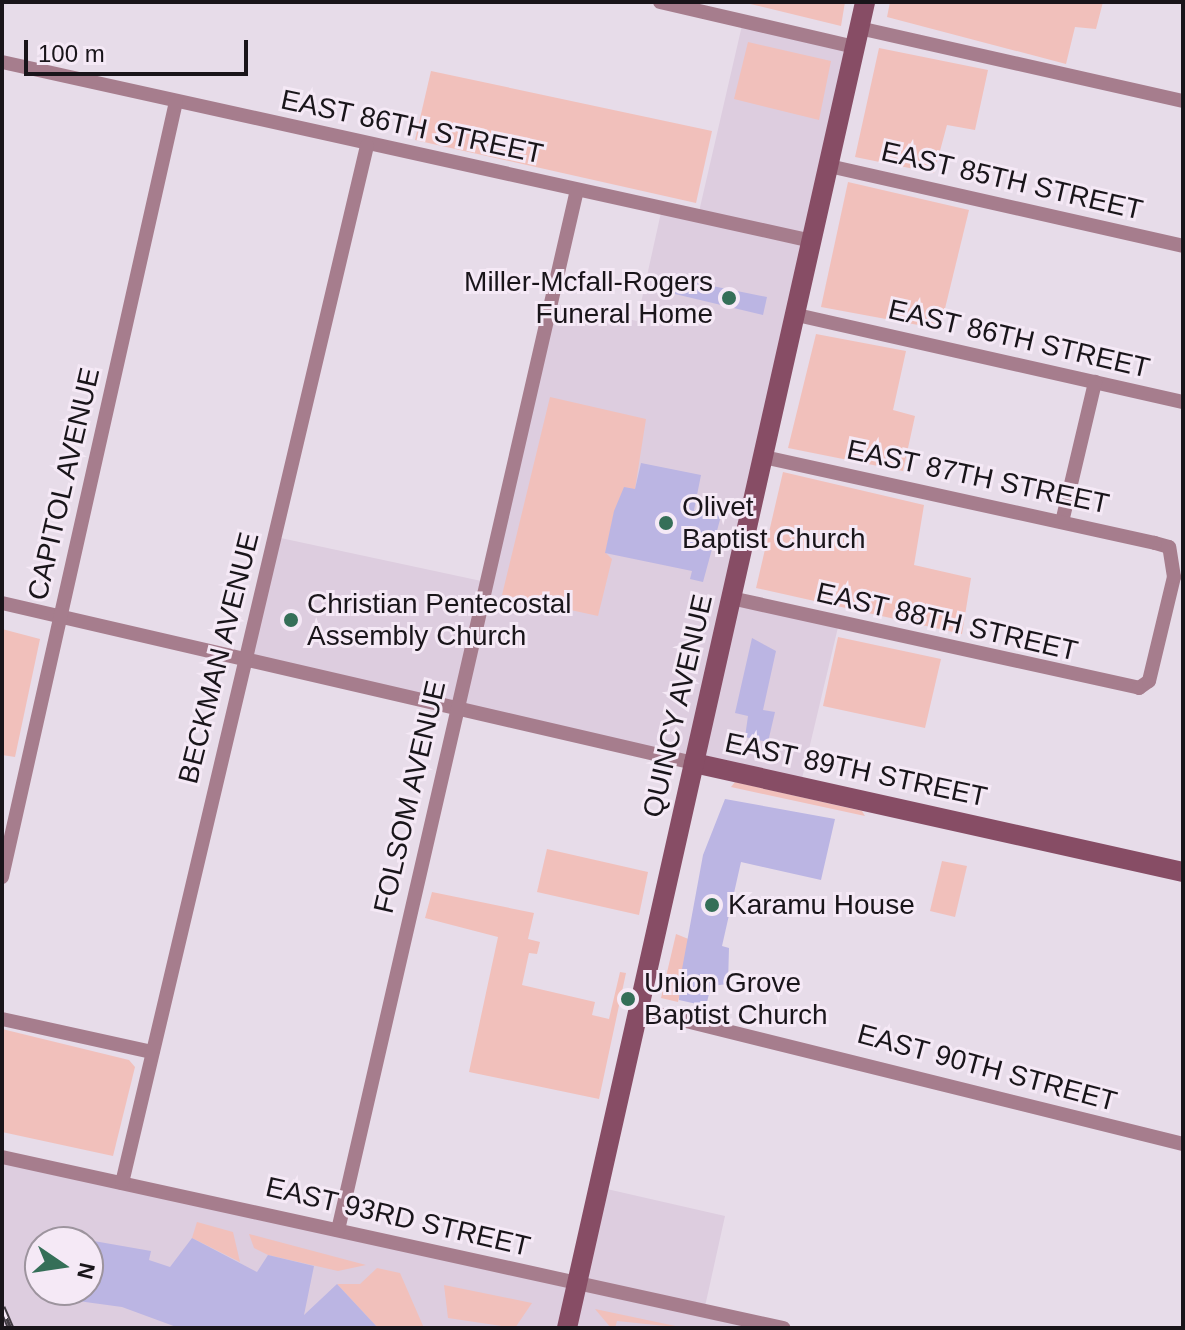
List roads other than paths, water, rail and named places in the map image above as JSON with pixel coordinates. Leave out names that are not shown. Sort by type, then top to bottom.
[{"type":"street","points":[[660,2],[1183,101]]},
{"type":"street","name":"QUINCY AVENUE","points":[[567,1328],[865,2]]},
{"type":"street","name":"EAST 86TH STREET","points":[[2,62],[367,146],[812,241]]},
{"type":"street","name":"CAPITOL AVENUE","points":[[2,877],[176,102]]},
{"type":"street","name":"BECKMAN AVENUE","points":[[122,1183],[367,146]]},
{"type":"street","name":"EAST 85TH STREET","points":[[829,166],[1183,246]]},
{"type":"street","name":"FOLSOM AVENUE","points":[[338,1230],[577,190]]},
{"type":"street","name":"EAST 86TH STREET","points":[[797,315],[1183,402]]},
{"type":"street","points":[[1062,522],[1095,382]]},
{"type":"street","name":"EAST 87TH STREET","points":[[764,457],[1169,547],[1175,558],[1168,604]]},
{"type":"street","name":"EAST 88TH STREET","points":[[731,598],[1121,689],[1149,681],[1168,604]]},
{"type":"street","name":"EAST 89TH STREET","points":[[2,603],[1183,872]]},
{"type":"street","points":[[1168,604],[1183,608]]},
{"type":"street","name":"EAST 90TH STREET","points":[[638,1009],[1183,1144]]},
{"type":"street","points":[[2,1019],[152,1052]]},
{"type":"street","name":"EAST 93RD STREET","points":[[2,1157],[783,1328]]},
{"type":"railway","points":[[2,1307],[11,1328]]},
{"type":"place","name":"Miller-Mcfall-Rogers Funeral Home","points":[[729,298]]},
{"type":"place","name":"Olivet Baptist Church","points":[[666,523]]},
{"type":"place","name":"Christian Pentecostal Assembly Church","points":[[291,620]]},
{"type":"place","name":"Karamu House","points":[[712,905]]},
{"type":"place","name":"Union Grove Baptist Church","points":[[628,999]]}]
